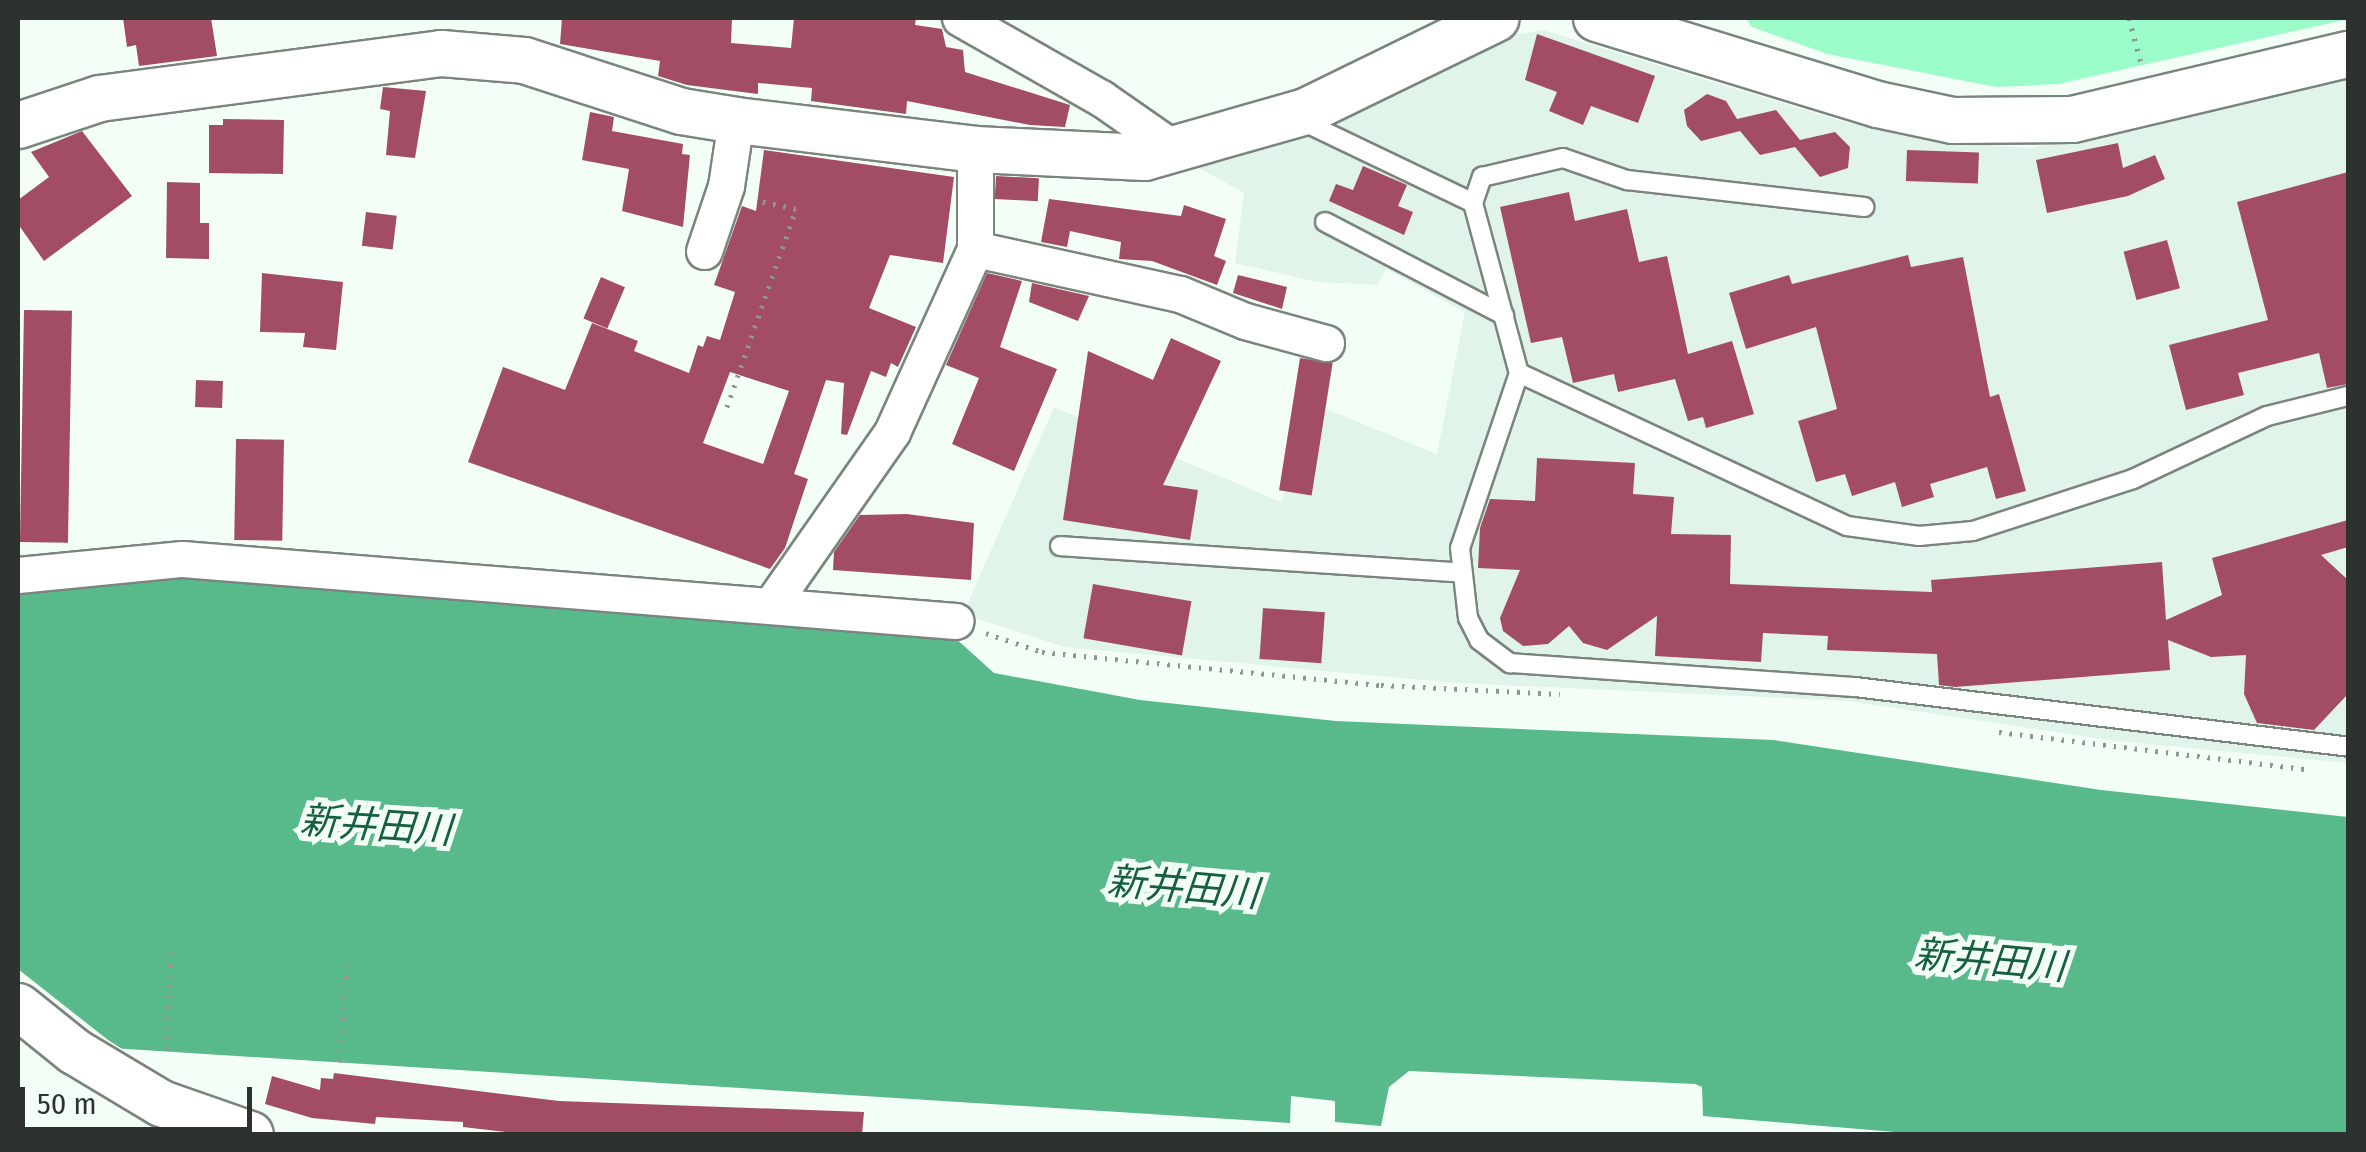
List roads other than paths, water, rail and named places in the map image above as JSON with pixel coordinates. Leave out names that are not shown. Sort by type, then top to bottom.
[{"type":"street","points":[[960,18],[1101,98],[1177,151]]},
{"type":"street","points":[[18,125],[99,98],[441,53],[524,60],[680,112],[975,149],[1108,159],[1177,151],[1291,116],[1496,18]]},
{"type":"street","points":[[1596,18],[1877,104],[1952,120],[2072,119],[2348,54]]},
{"type":"street","points":[[704,251],[723,193],[736,120]]},
{"type":"street","points":[[771,605],[892,432],[975,250],[975,149]]},
{"type":"street","points":[[975,250],[1180,294],[1245,321],[1326,343]]},
{"type":"street","points":[[18,576],[182,559],[956,621]]},
{"type":"street","points":[[18,1006],[74,1052],[161,1103],[250,1134]]},
{"type":"street","points":[[18,1040],[127,1118],[166,1134]]},
{"type":"lane","points":[[1291,116],[1473,203]]},
{"type":"lane","points":[[1864,207],[1627,180],[1564,158],[1482,178],[1473,203],[1520,372],[1480,473],[1460,548],[1468,618],[1479,640],[1510,662],[1855,688],[2348,747]]},
{"type":"lane","points":[[1325,222],[1504,315]]},
{"type":"lane","points":[[1520,372],[1792,504],[1848,526],[1919,536],[1973,532],[2044,511],[2208,449],[2267,416],[2348,396]]},
{"type":"lane","points":[[1060,546],[1462,573]]},
{"type":"water","name":"新井田川","points":[[137,571],[953,636],[994,673],[1140,700],[1336,721],[1773,740],[2101,790],[2348,817],[2348,1134],[1919,1134],[1703,1116],[1702,1087],[1695,1084],[1409,1071],[1389,1087],[1381,1126],[1335,1122],[1335,1101],[1291,1096],[1290,1123],[18,1042],[18,591]]}]
